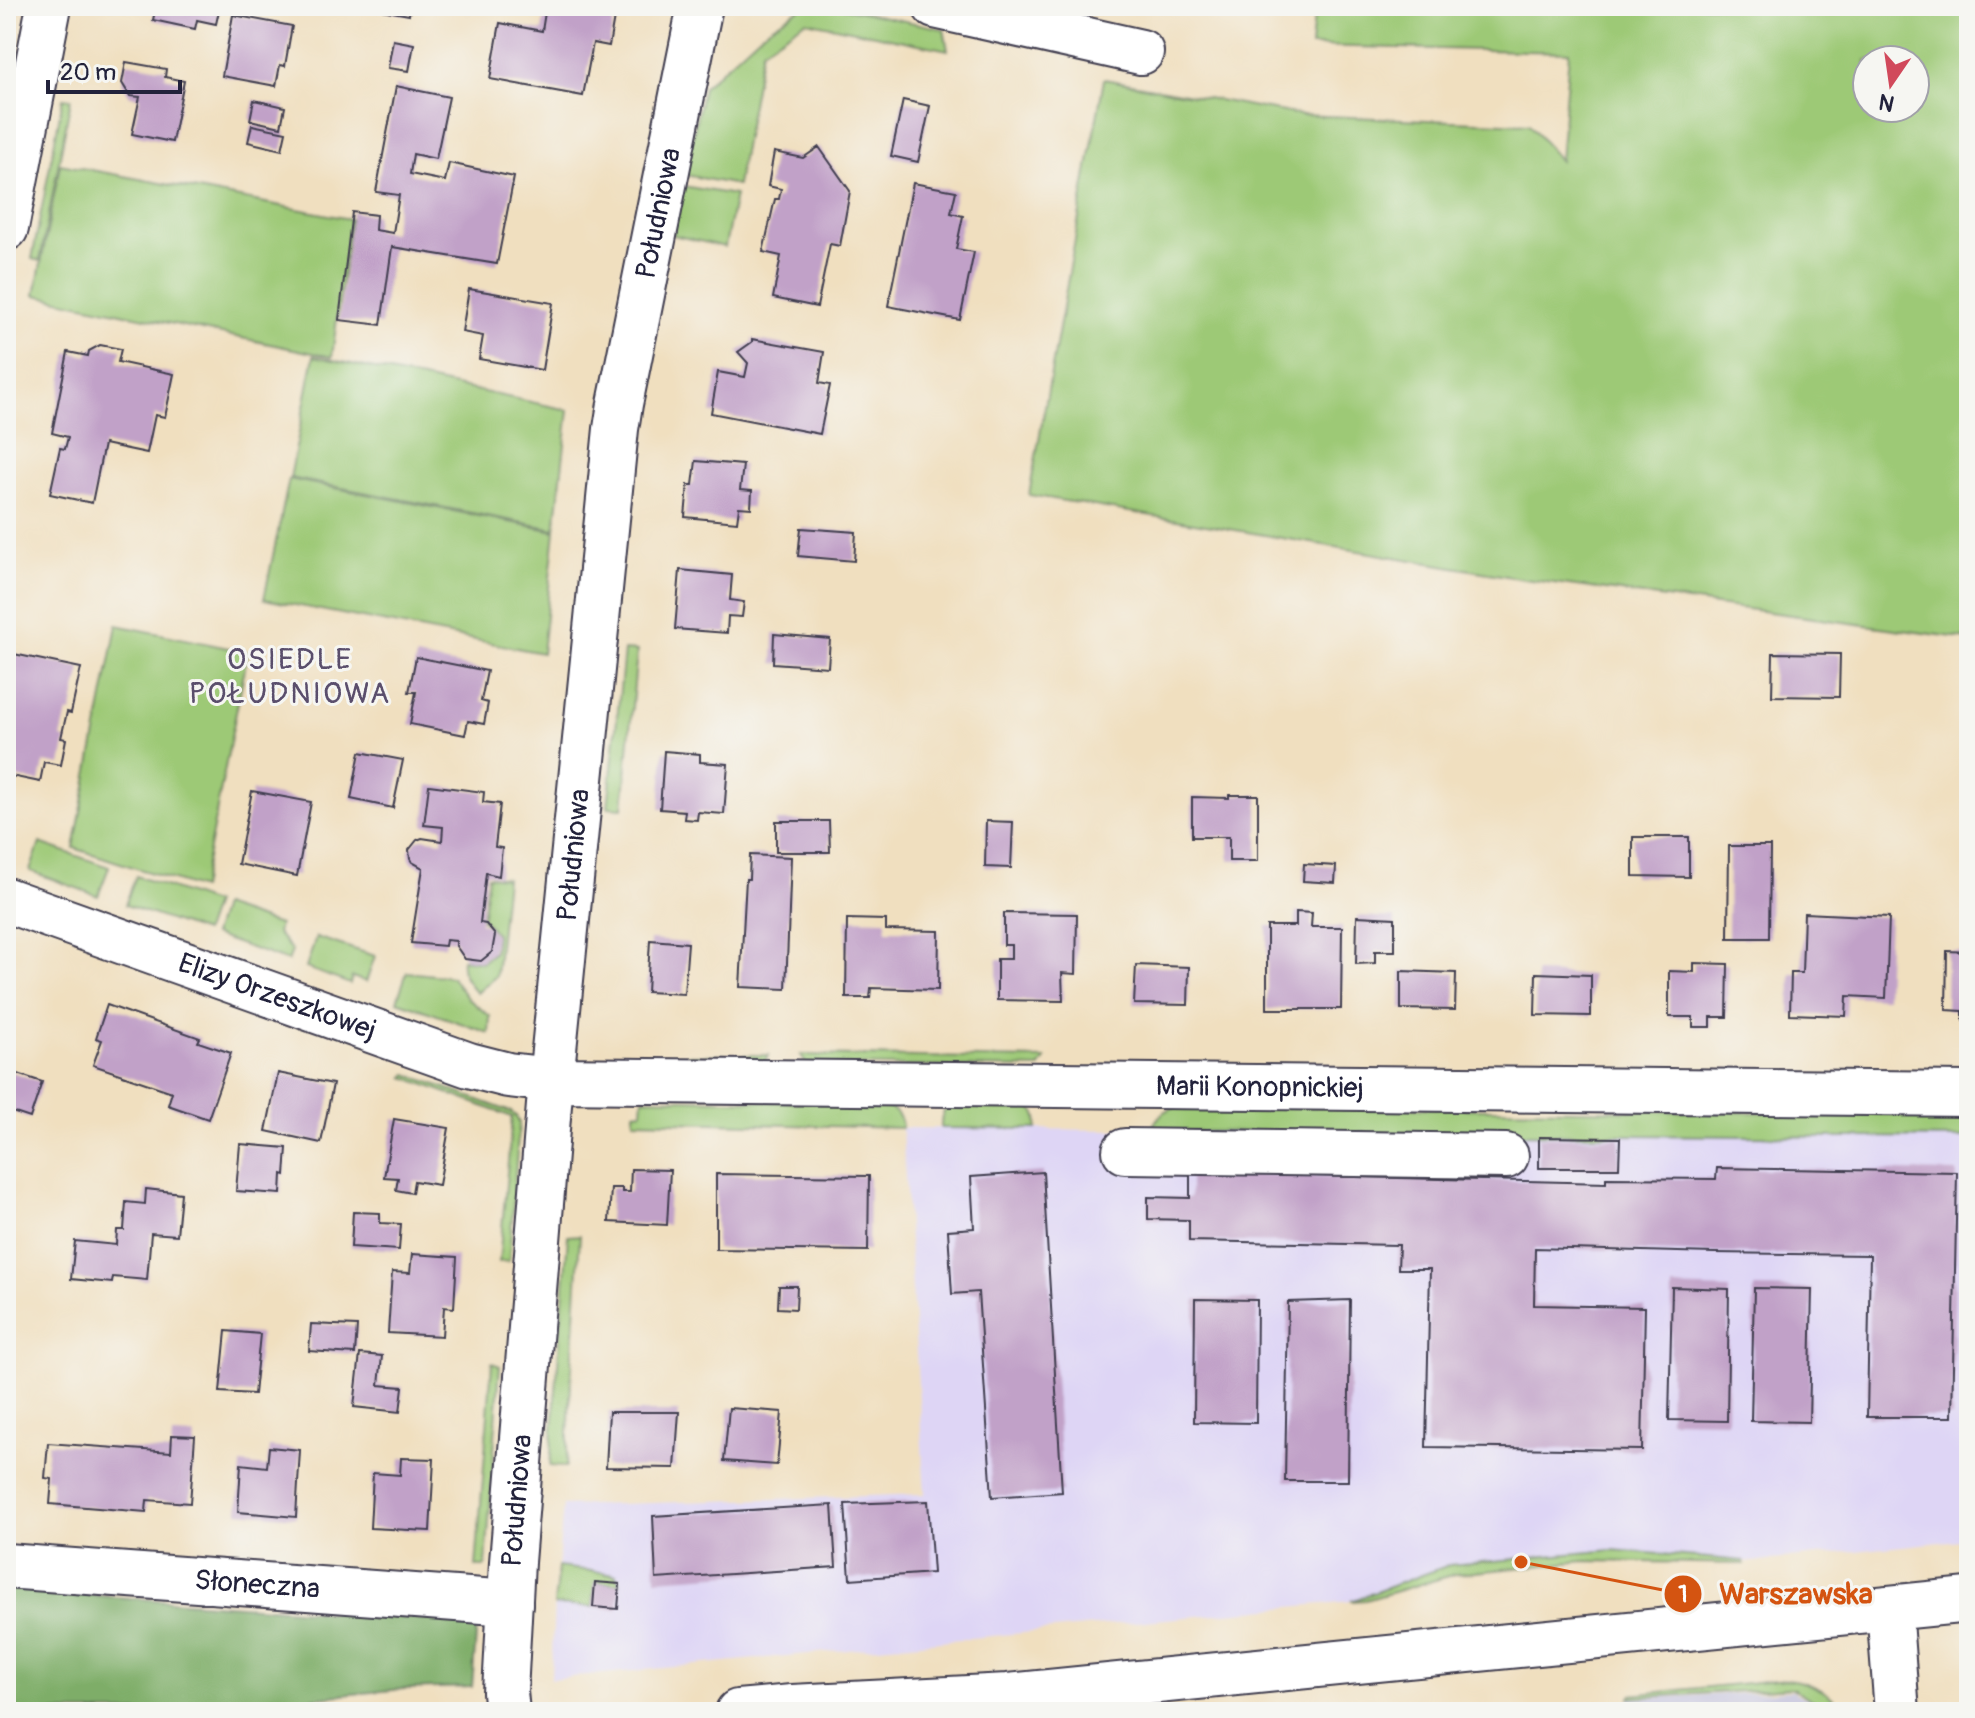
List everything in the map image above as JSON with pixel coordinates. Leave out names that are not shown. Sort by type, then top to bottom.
[{"type":"street","points":[[6,228],[49,6]]},
{"type":"street","name":"Południowa","points":[[507,1712],[505,1692],[510,1603],[551,1080],[600,577],[620,404],[700,6]]},
{"type":"street","points":[[935,6],[1141,52]]},
{"type":"street","name":"Elizy Orzeszkowej","points":[[6,900],[469,1065],[508,1075],[551,1080]]},
{"type":"street","name":"Marii Konopnickiej","points":[[551,1080],[1969,1094]]},
{"type":"street","points":[[1125,1151],[1506,1156]]},
{"type":"street","name":"Słoneczna","points":[[6,1566],[510,1603]]},
{"type":"street","points":[[738,1712],[1008,1696],[1969,1600]]},
{"type":"street","points":[[1889,1608],[1897,1712]]},
{"type":"shaded area","points":[[902,1128],[1969,1138],[1969,1539],[1752,1562],[1612,1550],[1449,1565],[1351,1601],[551,1679],[554,1605],[617,1609],[620,1584],[616,1574],[558,1567],[563,1506],[925,1494]]},
{"type":"shaded area","points":[[1792,1691],[1833,1712],[1631,1712],[1630,1699]]},
{"type":"green space","points":[[804,6],[833,6],[944,29],[948,50],[806,21],[762,50],[737,185],[685,175],[703,87],[763,32]]},
{"type":"green space","points":[[1315,6],[1969,6],[1969,639],[1524,579],[1029,495],[1104,79],[1300,115],[1529,124],[1560,161],[1569,52],[1311,46]]},
{"type":"green space","points":[[63,98],[71,99],[40,261],[32,259]]},
{"type":"green space","points":[[60,164],[350,219],[332,357],[35,295]]},
{"type":"green space","points":[[683,186],[735,195],[725,247],[673,235]]},
{"type":"green space","points":[[314,356],[569,410],[555,529],[290,478]]},
{"type":"green space","points":[[289,479],[555,531],[542,653],[264,599]]},
{"type":"green space","points":[[117,625],[248,652],[201,889],[74,848]]},
{"type":"green space","points":[[624,650],[637,651],[623,808],[608,807]]},
{"type":"green space","points":[[40,843],[109,867],[98,896],[30,871]]},
{"type":"green space","points":[[136,876],[214,903],[204,932],[125,905]]},
{"type":"green space","points":[[488,876],[506,878],[496,976],[477,993],[465,978],[462,959],[482,962],[494,952],[496,934],[482,920]]},
{"type":"green space","points":[[222,906],[279,925],[277,933],[292,951],[288,961],[213,935]]},
{"type":"green space","points":[[316,937],[375,956],[366,982],[352,977],[350,984],[306,968]]},
{"type":"green space","points":[[407,972],[452,977],[467,998],[490,1016],[489,1033],[397,1001]]},
{"type":"green space","points":[[643,1055],[769,1055],[762,1065],[643,1063]]},
{"type":"green space","points":[[801,1055],[1045,1059],[1039,1068],[806,1065]]},
{"type":"green space","points":[[407,1074],[516,1116],[519,1123],[509,1261],[499,1262],[512,1117],[404,1077]]},
{"type":"green space","points":[[643,1098],[880,1104],[896,1112],[902,1128],[634,1121],[634,1112],[642,1111]]},
{"type":"green space","points":[[957,1103],[1029,1106],[1037,1116],[1037,1129],[941,1128],[943,1112]]},
{"type":"green space","points":[[1180,1105],[1962,1115],[1969,1116],[1969,1138],[1151,1131],[1162,1114]]},
{"type":"green space","points":[[580,1235],[566,1467],[550,1466],[568,1236]]},
{"type":"green space","points":[[492,1363],[500,1366],[486,1564],[476,1567]]},
{"type":"green space","points":[[1612,1550],[1744,1561],[1744,1564],[1585,1561],[1456,1574],[1366,1600],[1351,1601],[1449,1565]]},
{"type":"green space","points":[[558,1567],[616,1574],[620,1584],[595,1582],[593,1607],[554,1605]]},
{"type":"green space","points":[[6,1589],[477,1623],[472,1687],[404,1689],[164,1712],[6,1712]]},
{"type":"green space","points":[[1786,1679],[1820,1689],[1845,1712],[1833,1712],[1792,1688],[1630,1698],[1631,1695]]},
{"type":"building","points":[[156,6],[220,6],[216,24],[197,20],[195,29],[153,20]]},
{"type":"building","points":[[376,6],[410,6],[409,15],[376,9]]},
{"type":"building","points":[[546,6],[616,6],[609,46],[593,43],[583,96],[490,79],[500,23],[542,31]]},
{"type":"building","points":[[233,15],[292,26],[285,66],[280,65],[276,86],[222,76]]},
{"type":"building","points":[[393,40],[414,44],[409,71],[388,68]]},
{"type":"building","points":[[126,62],[166,69],[165,77],[184,81],[172,142],[132,134],[140,97],[130,96],[122,83]]},
{"type":"building","points":[[396,86],[449,97],[436,159],[413,154],[410,174],[445,181],[449,163],[514,177],[497,264],[392,247],[381,325],[339,320],[352,212],[376,215],[375,230],[393,233],[399,195],[376,192]]},
{"type":"building","points":[[254,100],[285,107],[281,127],[250,120]]},
{"type":"building","points":[[903,100],[930,106],[918,162],[891,156]]},
{"type":"building","points":[[252,125],[286,132],[282,150],[248,142]]},
{"type":"building","points":[[819,147],[850,191],[840,246],[830,244],[817,307],[773,298],[781,256],[763,252],[775,199],[779,199],[781,189],[768,186],[774,152],[803,158]]},
{"type":"building","points":[[913,183],[956,191],[951,213],[963,216],[956,249],[974,252],[960,320],[888,306]]},
{"type":"building","points":[[469,289],[553,303],[542,370],[479,359],[483,336],[462,332]]},
{"type":"building","points":[[752,339],[824,352],[819,383],[830,385],[820,434],[711,413],[718,372],[745,377],[748,363],[738,352]]},
{"type":"building","points":[[100,345],[121,349],[118,362],[174,374],[165,417],[155,415],[147,453],[104,444],[92,503],[50,494],[60,448],[65,449],[68,437],[52,433],[68,352],[88,356],[89,351]]},
{"type":"building","points":[[696,461],[743,465],[740,490],[752,491],[751,508],[739,507],[737,522],[685,517],[688,485],[693,485]]},
{"type":"building","points":[[801,528],[856,532],[854,561],[798,556]]},
{"type":"building","points":[[680,570],[732,575],[730,600],[744,602],[742,617],[728,616],[727,633],[675,629]]},
{"type":"building","points":[[774,634],[830,639],[828,667],[773,663]]},
{"type":"building","points":[[9,653],[81,668],[71,713],[67,712],[61,738],[66,739],[61,765],[44,762],[40,782],[6,775],[6,667]]},
{"type":"building","points":[[1773,653],[1840,654],[1839,697],[1772,696]]},
{"type":"building","points":[[416,657],[487,671],[481,701],[488,703],[484,724],[468,721],[465,735],[410,724],[416,692],[409,692]]},
{"type":"building","points":[[664,751],[700,754],[700,762],[728,764],[724,814],[698,812],[697,820],[684,819],[685,811],[660,809]]},
{"type":"building","points":[[360,752],[403,760],[393,808],[351,799]]},
{"type":"building","points":[[429,785],[484,792],[483,802],[500,804],[495,847],[502,848],[499,876],[486,873],[480,923],[486,924],[495,935],[492,952],[481,961],[465,959],[456,941],[446,940],[445,946],[411,943],[423,868],[412,862],[409,850],[422,838],[442,841],[443,827],[424,825]]},
{"type":"building","points":[[252,791],[311,802],[297,876],[238,864]]},
{"type":"building","points":[[1229,795],[1258,795],[1258,861],[1229,861],[1229,837],[1192,837],[1192,797],[1229,798]]},
{"type":"building","points":[[776,821],[829,821],[830,852],[776,852]]},
{"type":"building","points":[[986,821],[1013,822],[1011,868],[985,867]]},
{"type":"building","points":[[1633,837],[1689,837],[1689,877],[1633,876]]},
{"type":"building","points":[[1729,846],[1770,846],[1769,938],[1728,938]]},
{"type":"building","points":[[750,855],[791,857],[786,989],[740,987]]},
{"type":"building","points":[[1304,864],[1336,866],[1335,883],[1303,881]]},
{"type":"building","points":[[1296,912],[1312,913],[1311,927],[1342,927],[1341,1009],[1267,1009],[1267,926],[1296,926]]},
{"type":"building","points":[[1004,913],[1077,914],[1076,974],[1062,973],[1063,1001],[997,1000],[997,959],[1011,959],[1011,945],[1004,945]]},
{"type":"building","points":[[1804,913],[1889,917],[1886,998],[1847,996],[1846,1016],[1790,1014],[1791,973],[1802,973]]},
{"type":"building","points":[[1357,916],[1395,918],[1395,951],[1375,951],[1375,963],[1356,964]]},
{"type":"building","points":[[847,919],[886,920],[886,930],[939,931],[938,990],[871,988],[870,998],[846,998]]},
{"type":"building","points":[[650,940],[688,943],[684,994],[647,992]]},
{"type":"building","points":[[1947,951],[1969,952],[1969,1021],[1963,1021],[1963,1011],[1946,1010]]},
{"type":"building","points":[[1694,963],[1728,964],[1727,1017],[1711,1017],[1711,1027],[1693,1027],[1693,1017],[1669,1017],[1669,971],[1694,972]]},
{"type":"building","points":[[1136,965],[1189,967],[1188,1005],[1134,1004]]},
{"type":"building","points":[[1401,971],[1456,973],[1455,1010],[1401,1009]]},
{"type":"building","points":[[1536,973],[1591,975],[1591,1016],[1535,1015]]},
{"type":"building","points":[[107,1005],[200,1038],[198,1042],[231,1053],[208,1119],[168,1105],[172,1092],[93,1065],[102,1040],[96,1038]]},
{"type":"building","points":[[6,1070],[42,1082],[30,1118],[6,1110]]},
{"type":"building","points":[[278,1073],[333,1084],[321,1143],[266,1131]]},
{"type":"building","points":[[394,1119],[449,1128],[439,1185],[414,1181],[412,1193],[396,1190],[398,1178],[384,1177]]},
{"type":"building","points":[[1539,1137],[1620,1138],[1619,1168],[1539,1168]]},
{"type":"building","points":[[240,1144],[287,1148],[281,1194],[236,1191]]},
{"type":"building","points":[[1717,1168],[1957,1172],[1952,1417],[1867,1417],[1870,1255],[1535,1248],[1534,1305],[1645,1307],[1642,1450],[1426,1447],[1430,1269],[1398,1269],[1399,1245],[1189,1241],[1189,1220],[1148,1219],[1148,1197],[1190,1198],[1190,1173],[1606,1183],[1606,1178],[1716,1179]]},
{"type":"building","points":[[631,1169],[670,1170],[667,1225],[609,1222],[611,1188],[630,1192]]},
{"type":"building","points":[[1043,1172],[1062,1492],[992,1497],[978,1292],[952,1294],[948,1230],[974,1228],[971,1177]]},
{"type":"building","points":[[716,1174],[869,1176],[868,1251],[716,1249]]},
{"type":"building","points":[[146,1189],[181,1193],[177,1235],[151,1233],[147,1280],[113,1277],[112,1283],[71,1279],[75,1241],[116,1245],[117,1230],[124,1230],[126,1202],[145,1204]]},
{"type":"building","points":[[353,1212],[380,1213],[380,1223],[401,1224],[399,1250],[351,1247]]},
{"type":"building","points":[[412,1254],[457,1257],[454,1308],[444,1307],[442,1336],[388,1333],[392,1272],[410,1273]]},
{"type":"building","points":[[779,1286],[797,1286],[796,1309],[778,1308]]},
{"type":"building","points":[[1672,1287],[1729,1289],[1727,1421],[1669,1420]]},
{"type":"building","points":[[1754,1288],[1812,1289],[1809,1422],[1751,1421]]},
{"type":"building","points":[[1195,1299],[1257,1300],[1256,1423],[1194,1422]]},
{"type":"building","points":[[1350,1300],[1348,1481],[1285,1481],[1288,1302]]},
{"type":"building","points":[[311,1324],[357,1326],[355,1354],[309,1351]]},
{"type":"building","points":[[226,1331],[260,1334],[254,1394],[220,1392]]},
{"type":"building","points":[[360,1354],[382,1356],[379,1385],[403,1387],[400,1412],[354,1407]]},
{"type":"building","points":[[729,1408],[782,1412],[777,1465],[724,1461]]},
{"type":"building","points":[[609,1412],[679,1412],[675,1468],[606,1467]]},
{"type":"building","points":[[172,1435],[195,1436],[190,1503],[147,1500],[146,1512],[50,1504],[52,1479],[45,1478],[48,1443],[171,1452]]},
{"type":"building","points":[[269,1447],[300,1450],[296,1517],[238,1512],[241,1464],[267,1467]]},
{"type":"building","points":[[401,1458],[434,1459],[430,1531],[370,1528],[373,1473],[400,1475]]},
{"type":"building","points":[[928,1501],[933,1573],[850,1579],[845,1504]]},
{"type":"building","points":[[832,1505],[836,1567],[656,1579],[653,1516]]},
{"type":"building","points":[[595,1582],[620,1584],[618,1609],[593,1607]]},
{"type":"place","name":"Warszawska","points":[[1521,1562]]},
{"type":"district","name":"OSIEDLE POŁUDNIOWA","points":[[290,676]]}]
